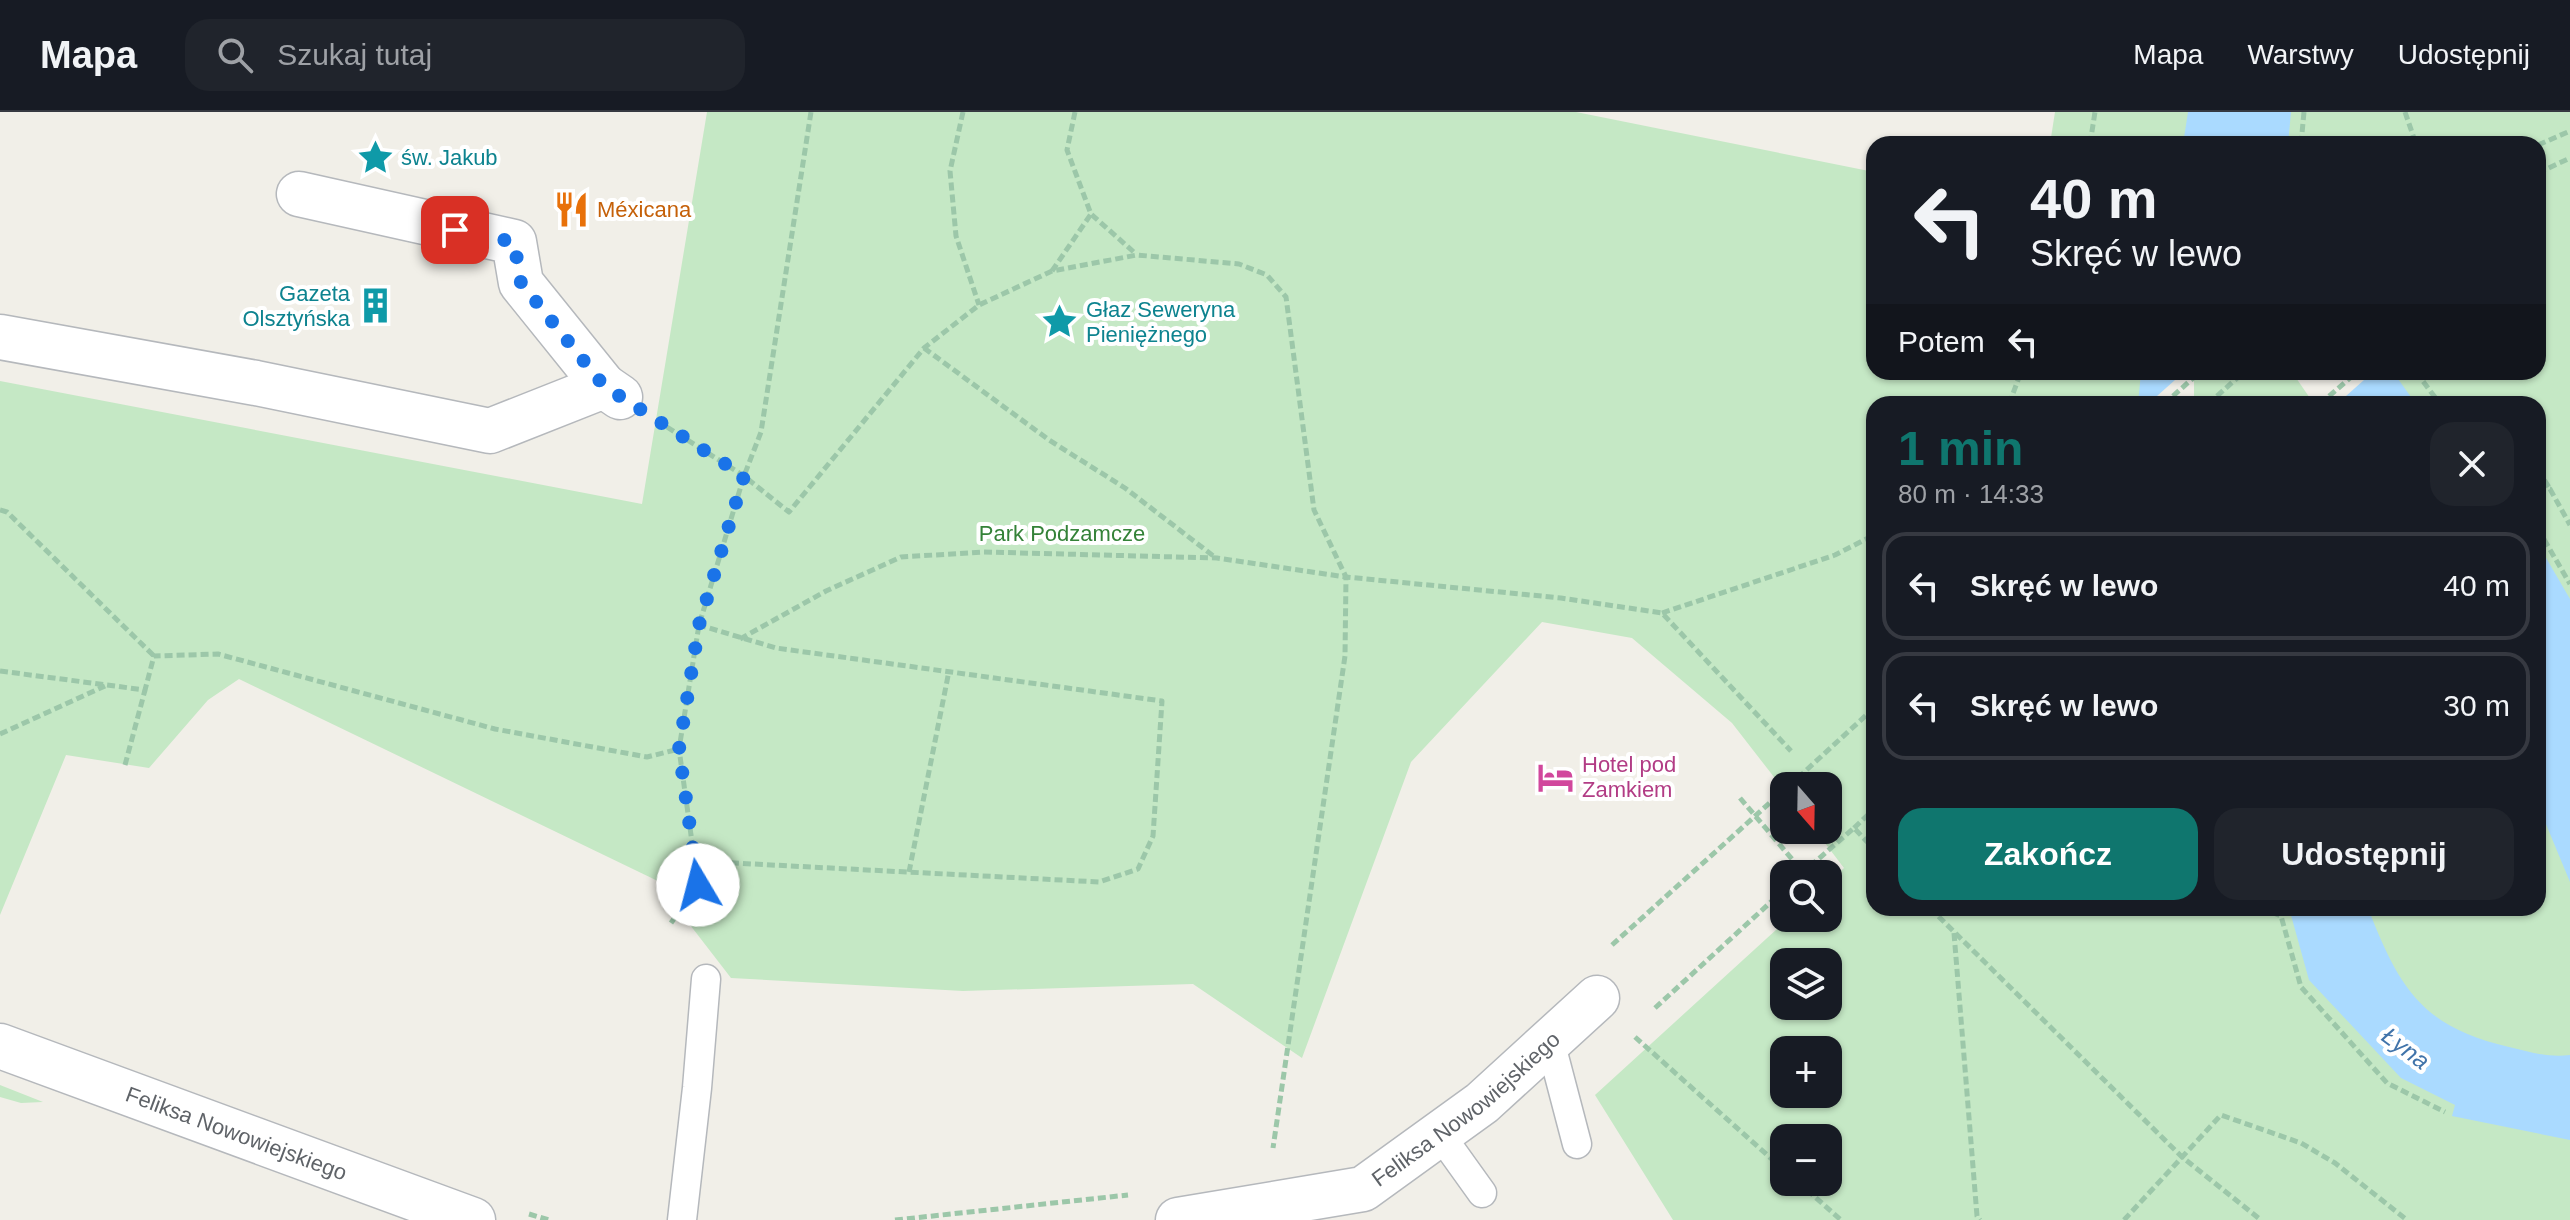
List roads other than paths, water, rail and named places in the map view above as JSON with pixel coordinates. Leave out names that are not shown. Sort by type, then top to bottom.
[{"type":"street","points":[[0,337],[256,383],[490,431],[612,392],[521,283],[514,242],[299,194]]},
{"type":"street","name":"Feliksa Nowowiejskiego","points":[[1178,1220],[1364,1204],[1439,1133],[1482,1103],[1597,998]]},
{"type":"street","name":"Feliksa Nowowiejskiego","points":[[0,1046],[473,1220]]},
{"type":"lane","points":[[682,1220],[706,979]]},
{"type":"lane","points":[[1550,1041],[1577,1144]]},
{"type":"lane","points":[[1439,1133],[1482,1193]]},
{"type":"water","points":[[2188,112],[2291,112],[2289,136],[2184,136]]},
{"type":"water","points":[[2140,380],[2190,380],[2190,396],[2139,396]]},
{"type":"water","points":[[2302,380],[2399,380],[2410,396],[2313,396]]},
{"type":"water","points":[[2546,558],[2570,599],[2570,882],[2546,824]]},
{"type":"water","name":"Łyna","points":[[2291,916],[2371,916],[2403,982],[2434,1015],[2479,1039],[2540,1054],[2570,1055],[2570,1140],[2452,1116],[2455,1105],[2401,1078],[2309,980]]},
{"type":"place","name":"św. Jakub","points":[[375,157]]},
{"type":"place","name":"Méxicana","points":[[571,209]]},
{"type":"place","name":"Gazeta Olsztyńska","points":[[376,306]]},
{"type":"place","name":"Głaz Seweryna Pieniężnego","points":[[1060,322]]},
{"type":"place","name":"Hotel pod Zamkiem","points":[[1556,777]]},
{"type":"park label","name":"Park Podzamcze","points":[[1062,533]]}]
